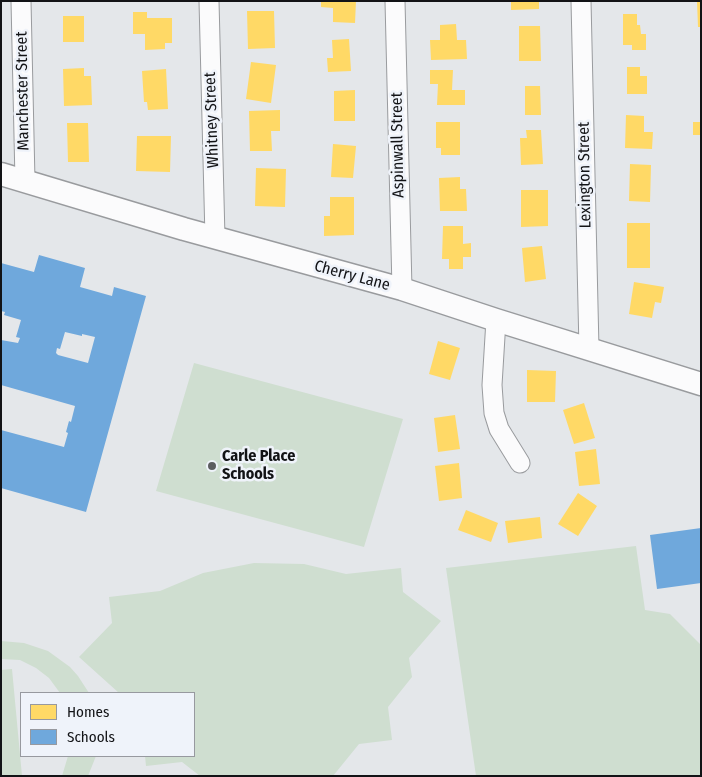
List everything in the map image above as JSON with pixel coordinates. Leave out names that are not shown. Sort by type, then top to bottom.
[{"type":"street","name":"Manchester Street","points":[[21,1],[25,181]]},
{"type":"street","name":"Whitney Street","points":[[209,1],[215,238]]},
{"type":"street","name":"Aspinwall Street","points":[[395,1],[402,290]]},
{"type":"street","name":"Lexington Street","points":[[580,1],[590,349]]},
{"type":"street","name":"Cherry Lane","points":[[1,174],[215,238],[402,290],[701,384]]},
{"type":"street","points":[[496,320],[492,385],[494,413],[499,429],[520,463]]},
{"type":"green space","points":[[194,363],[403,419],[364,547],[156,491]]},
{"type":"green space","points":[[636,546],[645,610],[670,614],[701,645],[701,776],[476,776],[446,568]]},
{"type":"green space","points":[[254,563],[304,564],[346,574],[401,568],[403,592],[441,621],[409,658],[412,677],[388,707],[392,740],[359,744],[333,776],[200,776],[182,762],[146,766],[145,757],[195,757],[195,692],[118,692],[79,657],[112,623],[109,597],[160,591],[203,573]]},
{"type":"green space","points":[[1,641],[24,643],[48,651],[70,667],[88,692],[59,692],[49,678],[36,668],[20,660],[1,659]]},
{"type":"green space","points":[[12,669],[22,776],[1,776],[1,670]]},
{"type":"green space","points":[[68,757],[96,757],[88,776],[62,776]]},
{"type":"building: Homes","points":[[321,1],[356,1],[355,23],[333,22],[333,8],[321,7]]},
{"type":"building: Homes","points":[[511,1],[539,1],[539,9],[511,10]]},
{"type":"building: Homes","points":[[697,1],[701,1],[701,27],[698,27]]},
{"type":"building: Homes","points":[[247,11],[274,11],[275,48],[248,49]]},
{"type":"building: Homes","points":[[133,12],[147,12],[147,18],[172,18],[172,43],[165,43],[165,49],[145,50],[145,34],[133,34]]},
{"type":"building: Homes","points":[[623,14],[637,14],[637,25],[640,25],[641,34],[646,34],[646,50],[632,50],[632,45],[623,45]]},
{"type":"building: Homes","points":[[63,16],[84,16],[84,42],[63,42]]},
{"type":"building: Homes","points":[[456,24],[457,40],[466,40],[467,59],[431,60],[430,40],[440,40],[440,25]]},
{"type":"building: Homes","points":[[519,26],[540,26],[541,61],[519,61]]},
{"type":"building: Homes","points":[[349,39],[351,71],[328,72],[327,58],[333,58],[332,40]]},
{"type":"building: Homes","points":[[251,62],[276,65],[271,103],[246,99]]},
{"type":"building: Homes","points":[[627,67],[640,67],[640,76],[647,76],[647,94],[627,94]]},
{"type":"building: Homes","points":[[84,68],[84,76],[91,76],[92,105],[64,106],[63,69]]},
{"type":"building: Homes","points":[[166,69],[168,109],[148,110],[147,102],[144,102],[142,71]]},
{"type":"building: Homes","points":[[430,70],[453,70],[452,90],[465,90],[465,105],[437,105],[438,84],[430,84]]},
{"type":"building: Homes","points":[[525,86],[540,86],[541,115],[525,115]]},
{"type":"building: Homes","points":[[355,90],[355,121],[334,121],[334,91]]},
{"type":"building: Homes","points":[[280,110],[280,131],[271,131],[272,151],[250,151],[249,111]]},
{"type":"building: Homes","points":[[626,115],[644,116],[644,132],[653,132],[652,149],[625,148]]},
{"type":"building: Homes","points":[[436,122],[460,122],[460,155],[441,155],[441,148],[436,148]]},
{"type":"building: Homes","points":[[693,122],[701,122],[701,135],[693,135]]},
{"type":"building: Homes","points":[[67,123],[88,123],[89,162],[68,162]]},
{"type":"building: Homes","points":[[526,130],[541,130],[543,164],[521,165],[520,138],[527,138]]},
{"type":"building: Homes","points":[[137,136],[171,136],[170,172],[136,171]]},
{"type":"building: Homes","points":[[333,144],[356,146],[353,178],[331,177]]},
{"type":"building: Homes","points":[[630,164],[651,165],[650,202],[629,201]]},
{"type":"building: Homes","points":[[256,168],[286,169],[285,207],[255,206]]},
{"type":"building: Homes","points":[[460,177],[460,189],[466,189],[467,211],[440,211],[439,178]]},
{"type":"building: Homes","points":[[521,190],[548,190],[548,226],[521,227]]},
{"type":"building: Homes","points":[[330,197],[354,197],[354,235],[324,236],[324,216],[330,216]]},
{"type":"building: Homes","points":[[627,223],[650,223],[650,268],[627,268]]},
{"type":"building: Homes","points":[[443,226],[463,226],[463,244],[471,243],[471,257],[463,257],[463,269],[449,269],[449,259],[442,259]]},
{"type":"building: Homes","points":[[542,246],[546,279],[525,282],[522,248]]},
{"type":"building: Homes","points":[[634,282],[664,287],[661,303],[655,302],[652,318],[629,314]]},
{"type":"building: Homes","points":[[438,341],[460,348],[450,380],[429,374]]},
{"type":"building: Homes","points":[[527,370],[556,371],[555,402],[527,402]]},
{"type":"building: Homes","points":[[584,403],[595,438],[574,444],[563,410]]},
{"type":"building: Homes","points":[[455,415],[460,449],[438,452],[434,418]]},
{"type":"building: Homes","points":[[596,449],[600,484],[579,486],[575,452]]},
{"type":"building: Homes","points":[[459,463],[462,498],[439,501],[435,466]]},
{"type":"building: Homes","points":[[578,493],[597,506],[578,536],[558,524]]},
{"type":"building: Homes","points":[[466,510],[498,523],[491,542],[458,530]]},
{"type":"building: Homes","points":[[540,517],[542,538],[508,543],[505,521]]},
{"type":"building: Schools","points":[[39,255],[85,268],[80,287],[112,296],[114,287],[146,296],[86,512],[1,488],[1,430],[64,447],[68,433],[66,432],[75,406],[1,385],[1,340],[18,343],[20,338],[16,337],[21,320],[4,315],[5,312],[1,311],[1,263],[34,272]],"holes":[[[65,332],[82,336],[82,334],[95,337],[88,363],[56,353],[57,348],[60,349]]]},
{"type":"building: Schools","points":[[701,528],[701,583],[657,589],[650,535]]},
{"type":"place","name":"Carle Place Schools","points":[[212,466]]}]
